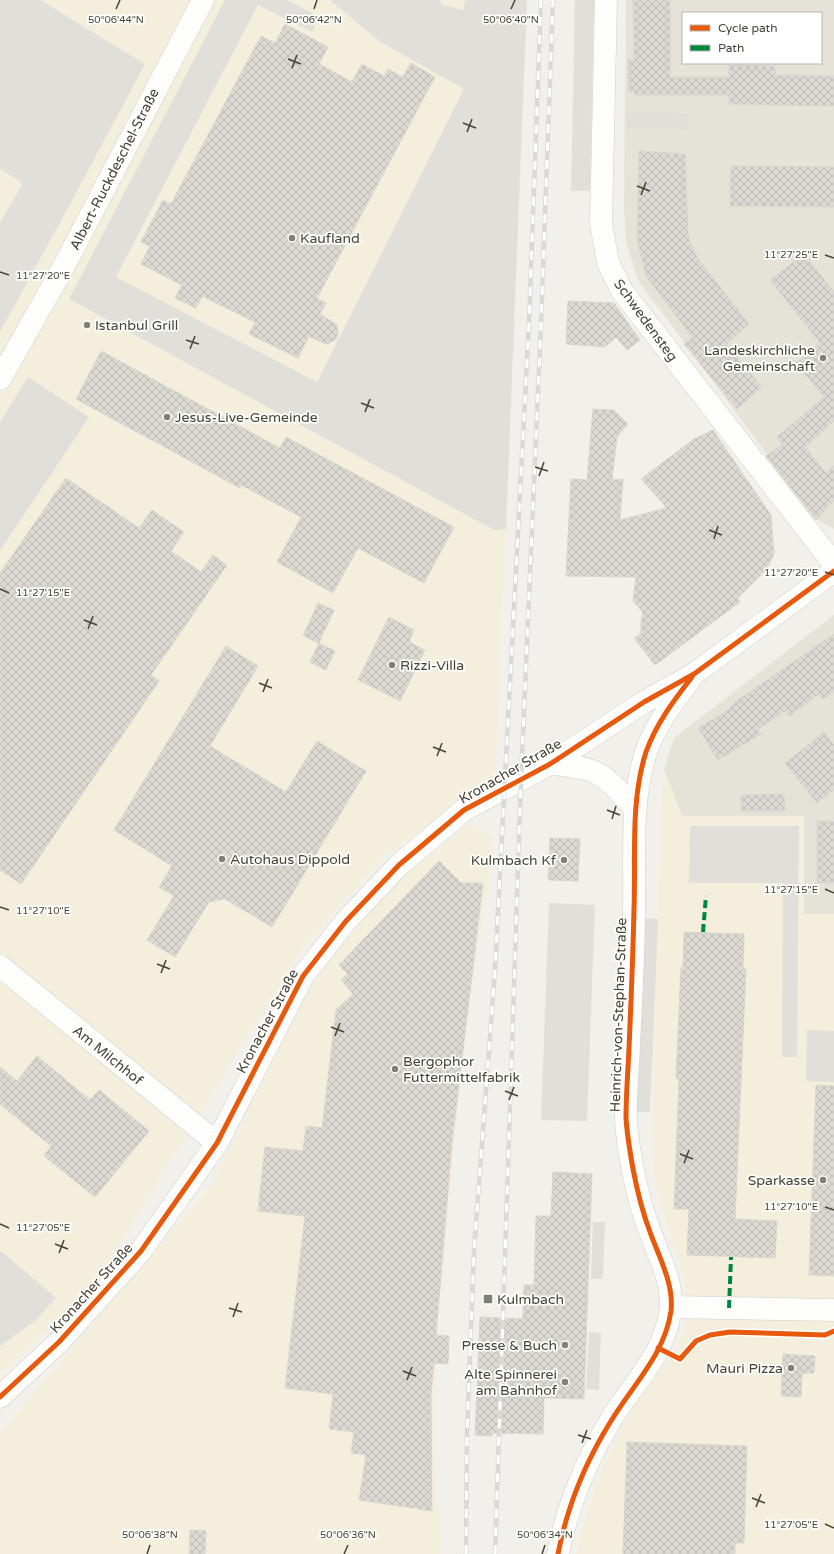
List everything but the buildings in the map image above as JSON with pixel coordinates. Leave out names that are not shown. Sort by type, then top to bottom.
[{"type":"street","name":"Albert-Ruckdeschel-Straße","points":[[0,379],[64,266],[203,0]]},
{"type":"street","name":"Schwedensteg","points":[[606,0],[601,223],[608,263],[622,292],[834,564]]},
{"type":"street","name":"Kronacher Straße","points":[[0,1397],[59,1342],[141,1251],[217,1143],[304,976],[346,921],[399,865],[464,810],[550,764],[644,702],[694,674],[834,571]]},
{"type":"street","name":"Heinrich-von-Stephan-Straße","points":[[558,1554],[562,1534],[582,1475],[611,1420],[639,1381],[658,1348],[666,1329],[671,1307],[671,1289],[649,1230],[636,1185],[626,1120],[634,908],[635,809],[637,788],[647,751],[657,727],[674,700],[694,674]]},
{"type":"street","name":"Kronacher Straße","points":[[550,764],[573,765],[590,769],[603,776],[614,785],[635,809]]},
{"type":"street","name":"Am Milchhof","points":[[0,966],[217,1143]]},
{"type":"street","points":[[671,1307],[834,1310]]},
{"type":"shaded area","points":[[0,0],[527,0],[495,780],[386,854],[302,949],[89,1293],[0,1375]]},
{"type":"shaded area","points":[[0,0],[40,0],[145,64],[0,332],[0,223],[23,183],[0,169]]},
{"type":"shaded area","points":[[225,0],[287,0],[319,17],[312,32],[258,5],[116,277],[317,382],[464,89],[379,41],[330,0],[440,0],[442,5],[464,10],[465,0],[527,0],[506,529],[494,530],[69,299]]},
{"type":"shaded area","points":[[575,0],[594,0],[590,191],[571,191]]},
{"type":"shaded area","points":[[626,0],[834,0],[834,529],[814,518],[638,280],[626,242],[624,205]]},
{"type":"shaded area","points":[[627,112],[688,113],[688,129],[627,128]]},
{"type":"shaded area","points":[[28,377],[89,417],[0,551],[0,422]]},
{"type":"shaded area","points":[[834,615],[834,914],[804,914],[804,817],[682,816],[664,769],[674,738]]},
{"type":"shaded area","points":[[664,769],[682,816],[804,816],[804,914],[834,914],[834,1554],[576,1554],[581,1531],[603,1465],[632,1406],[675,1352],[685,1324],[685,1282],[666,1223],[655,1180],[652,1127],[658,877]]},
{"type":"shaded area","points":[[471,823],[492,838],[488,884],[464,1037],[438,1326],[436,1365],[436,1503],[440,1513],[441,1554],[0,1554],[0,1433],[212,1184],[305,994],[386,889]]},
{"type":"shaded area","points":[[690,826],[799,826],[797,1057],[782,1057],[783,883],[689,883]]},
{"type":"shaded area","points":[[549,903],[595,905],[587,1121],[541,1120]]},
{"type":"shaded area","points":[[640,918],[658,919],[650,1112],[632,1112]]},
{"type":"shaded area","points":[[807,1030],[834,1031],[834,1082],[806,1081]]},
{"type":"shaded area","points":[[593,1222],[605,1222],[603,1279],[591,1279]]},
{"type":"shaded area","points":[[0,1250],[56,1298],[35,1321],[0,1346]]},
{"type":"shaded area","points":[[589,1332],[601,1333],[599,1390],[586,1389]]},
{"type":"railway","points":[[466,1554],[467,1433],[474,1251],[495,969],[529,323],[541,0]]},
{"type":"railway","points":[[495,1554],[521,779],[541,324],[553,0]]},
{"type":"marked path","points":[[703,932],[706,896]]},
{"type":"marked path","points":[[729,1308],[731,1257]]},
{"type":"cycle path","points":[[0,1397],[59,1342],[141,1251],[217,1143],[303,976],[346,921],[399,865],[464,810],[550,764],[644,702],[694,674],[834,571]]},
{"type":"cycle path","points":[[558,1554],[572,1502],[593,1452],[619,1408],[647,1369],[655,1355],[668,1327],[671,1311],[668,1281],[647,1224],[638,1193],[626,1124],[626,1101],[634,926],[635,830],[638,790],[641,771],[650,742],[672,703],[692,677]]},
{"type":"cycle path","points":[[658,1348],[680,1359],[696,1341],[710,1335],[730,1332],[825,1335],[834,1331]]},
{"type":"place","name":"Kaufland","points":[[292,238]]},
{"type":"place","name":"Istanbul Grill","points":[[87,325]]},
{"type":"place","name":"Landeskirchliche Gemeinschaft","points":[[823,358]]},
{"type":"place","name":"Jesus-Live-Gemeinde","points":[[167,417]]},
{"type":"place","name":"Rizzi-Villa","points":[[392,665]]},
{"type":"place","name":"Autohaus Dippold","points":[[222,859]]},
{"type":"place","name":"Kulmbach Kf","points":[[564,860]]},
{"type":"place","name":"Bergophor Futtermittelfabrik","points":[[395,1069]]},
{"type":"place","name":"Sparkasse","points":[[823,1180]]},
{"type":"place","name":"Kulmbach","points":[[488,1299]]},
{"type":"place","name":"Presse & Buch","points":[[565,1345]]},
{"type":"place","name":"Mauri Pizza","points":[[791,1368]]},
{"type":"place","name":"Alte Spinnerei am Bahnhof","points":[[565,1382]]}]
